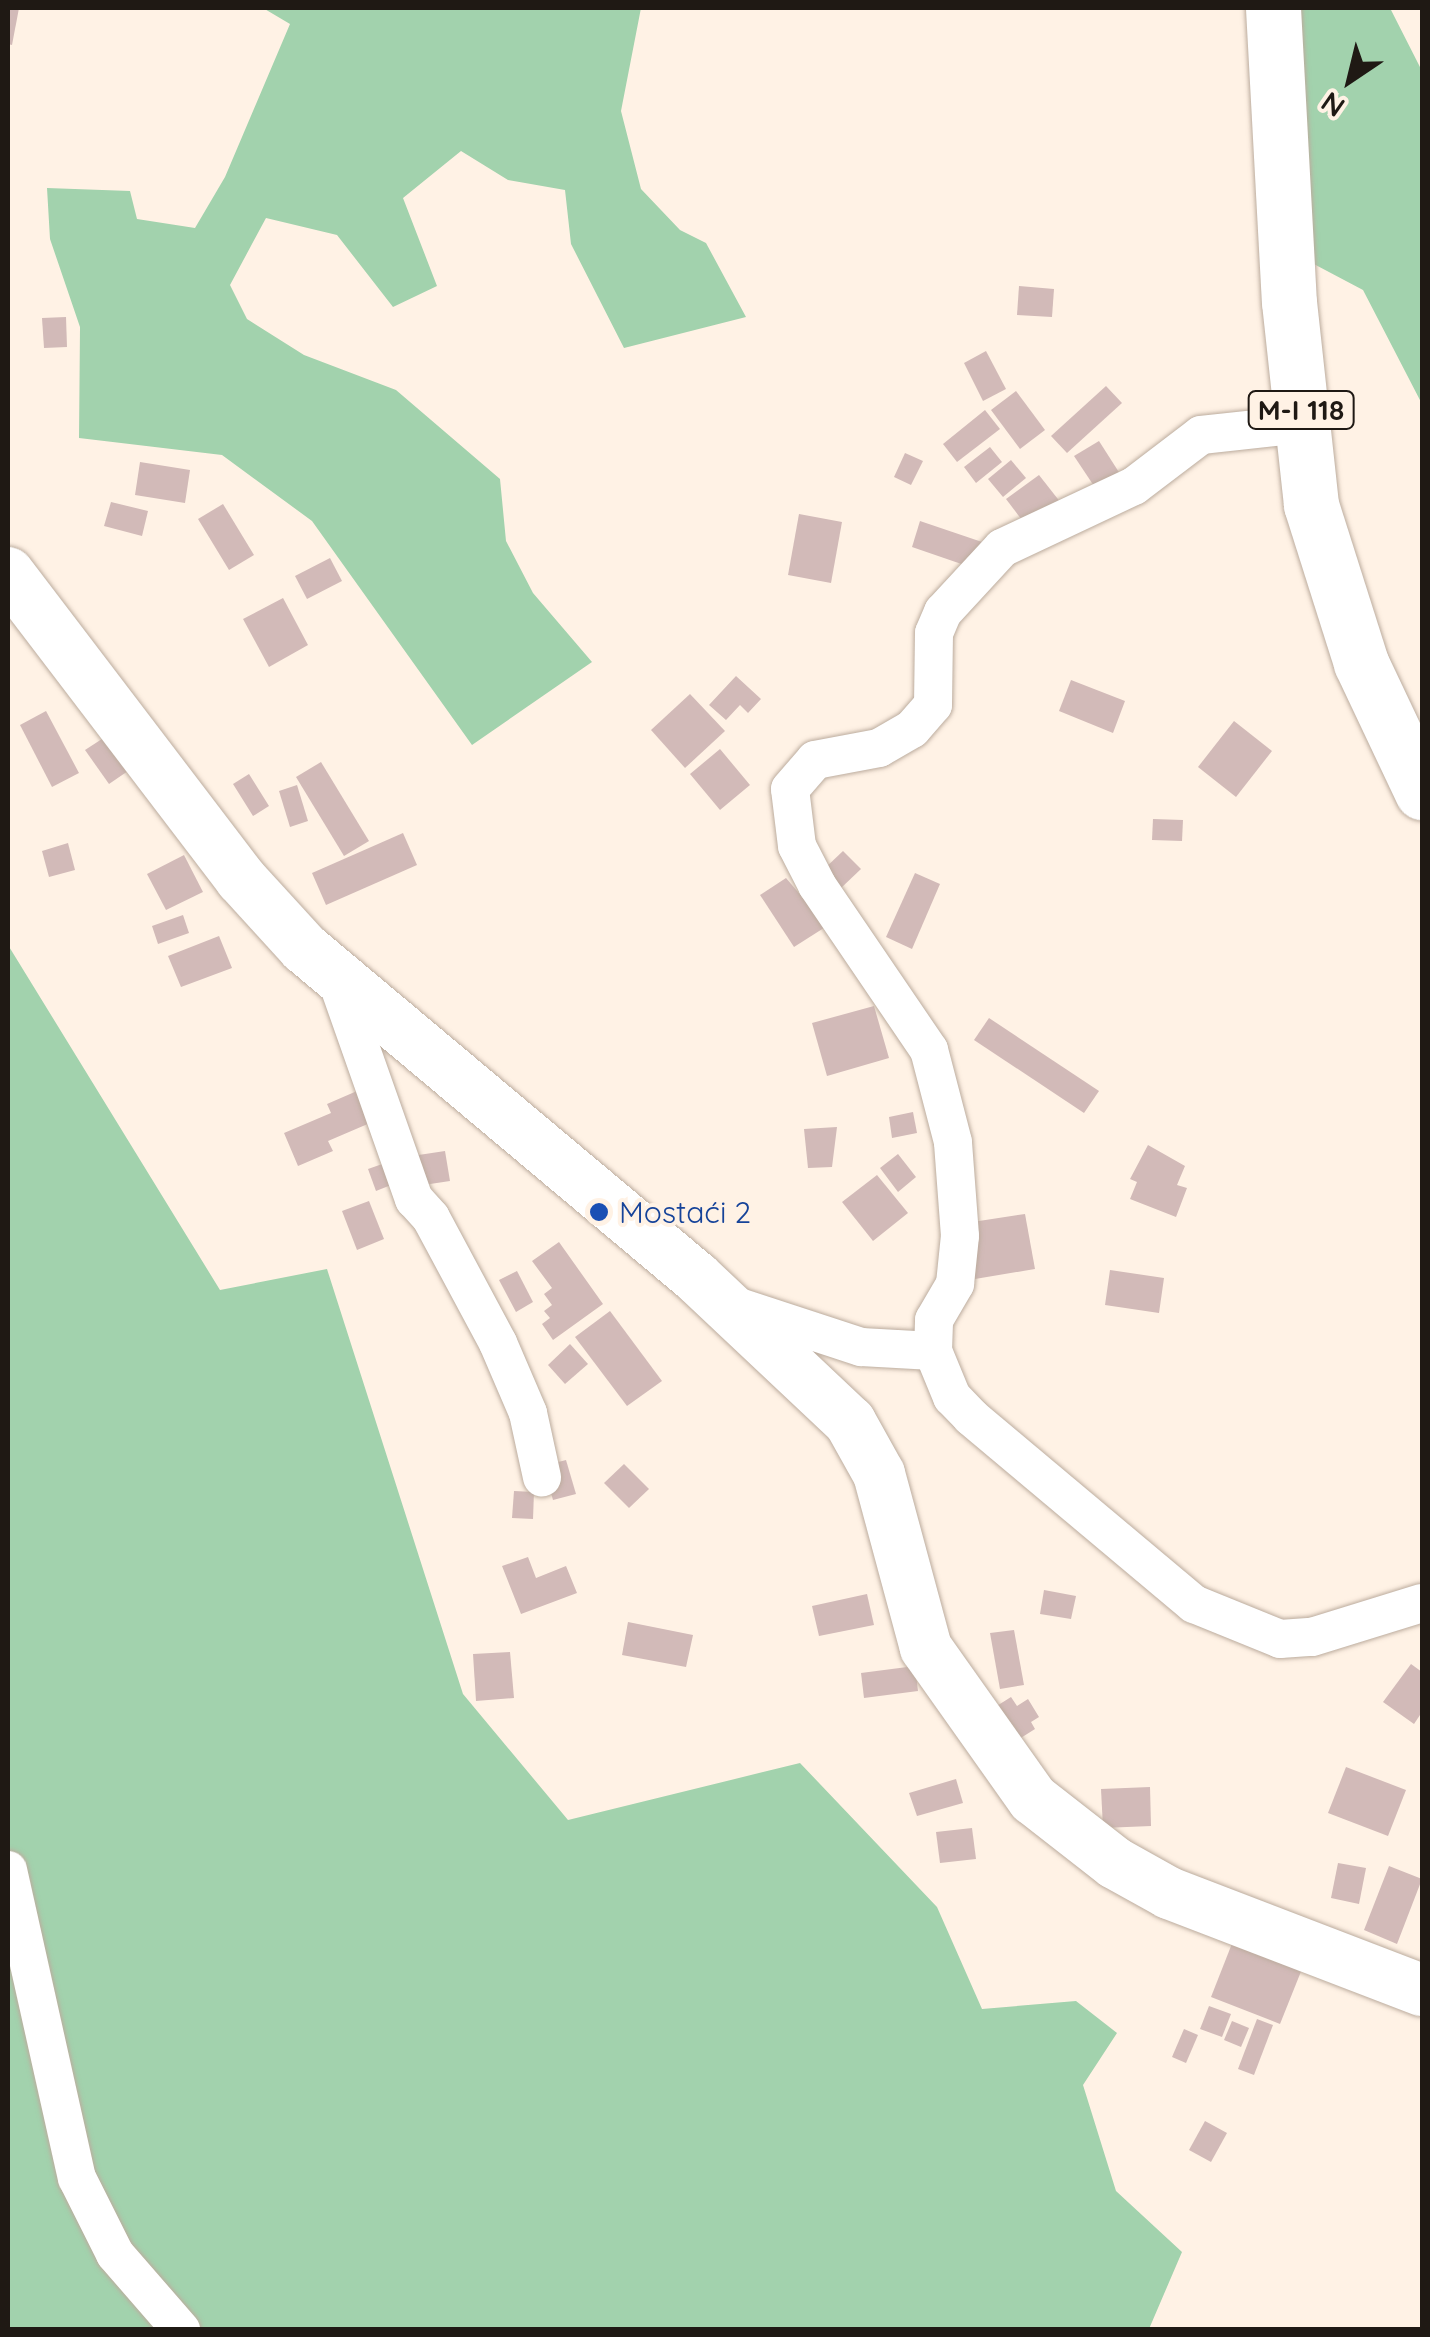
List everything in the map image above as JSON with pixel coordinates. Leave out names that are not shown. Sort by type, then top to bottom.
[{"type":"main road","name":"M-I 118","points":[[1273,8],[1312,504],[1361,662],[1422,792]]},
{"type":"street","points":[[1303,424],[1202,435],[1134,486],[1002,548],[943,612],[934,632],[933,705],[912,728],[878,748],[816,760],[790,790],[797,846],[817,885],[929,1050],[953,1142],[960,1236],[954,1284],[934,1320],[933,1351],[952,1397],[1194,1604],[1280,1639],[1312,1637],[1422,1603]]},
{"type":"street","points":[[8,574],[242,878],[334,976],[724,1302],[850,1422],[879,1474],[926,1648],[1033,1798],[1115,1863],[1169,1893],[1422,1990]]},
{"type":"street","points":[[334,976],[414,1199],[431,1218],[498,1342],[528,1413],[542,1478]]},
{"type":"street","points":[[724,1302],[861,1347],[933,1351]]},
{"type":"street","points":[[8,1870],[78,2178],[114,2254],[182,2330]]},
{"type":"green space","points":[[263,8],[641,8],[621,111],[641,189],[680,230],[706,243],[746,317],[624,348],[571,244],[565,190],[508,180],[461,151],[403,198],[437,286],[393,307],[337,235],[266,218],[230,285],[247,319],[304,355],[396,390],[500,479],[506,541],[533,593],[592,662],[472,745],[312,521],[222,455],[79,438],[80,327],[50,239],[47,188],[130,191],[137,219],[195,228],[225,177],[290,24]]},
{"type":"green space","points":[[1300,8],[1390,8],[1422,71],[1422,404],[1363,290],[1310,262]]},
{"type":"green space","points":[[8,945],[220,1290],[327,1269],[463,1694],[568,1820],[800,1763],[937,1907],[982,2009],[1076,2001],[1117,2033],[1083,2085],[1116,2191],[1182,2252],[1149,2329],[8,2329]]},
{"type":"building","points":[[8,8],[19,8],[12,45],[8,44]]},
{"type":"building","points":[[1019,286],[1054,289],[1052,317],[1017,315]]},
{"type":"building","points":[[66,317],[67,347],[44,348],[42,318]]},
{"type":"building","points":[[986,351],[1006,389],[983,401],[964,363]]},
{"type":"building","points":[[1106,386],[1122,403],[1067,453],[1051,436]]},
{"type":"building","points":[[1016,391],[1045,430],[1020,449],[991,410]]},
{"type":"building","points":[[985,410],[1000,429],[957,462],[943,444]]},
{"type":"building","points":[[1099,441],[1122,477],[1098,492],[1074,456]]},
{"type":"building","points":[[990,447],[1002,462],[976,483],[964,467]]},
{"type":"building","points":[[905,453],[923,461],[911,485],[894,477]]},
{"type":"building","points":[[1011,460],[1026,478],[1003,497],[988,479]]},
{"type":"building","points":[[140,462],[190,470],[185,503],[135,495]]},
{"type":"building","points":[[1039,475],[1061,503],[1028,528],[1006,499]]},
{"type":"building","points":[[111,502],[148,511],[142,536],[104,526]]},
{"type":"building","points":[[223,504],[254,555],[229,570],[198,519]]},
{"type":"building","points":[[799,514],[842,522],[831,583],[788,575]]},
{"type":"building","points":[[920,521],[982,542],[973,568],[912,547]]},
{"type":"building","points":[[330,558],[342,581],[307,599],[295,576]]},
{"type":"building","points":[[283,598],[308,645],[269,667],[243,619]]},
{"type":"building","points":[[736,676],[761,699],[748,713],[740,705],[726,720],[709,705]]},
{"type":"building","points":[[1071,680],[1125,701],[1113,733],[1059,711]]},
{"type":"building","points":[[690,694],[725,731],[685,768],[651,730]]},
{"type":"building","points":[[46,711],[79,773],[52,787],[20,725]]},
{"type":"building","points":[[1234,721],[1272,751],[1236,797],[1198,767]]},
{"type":"building","points":[[105,737],[128,771],[109,784],[85,750]]},
{"type":"building","points":[[720,749],[750,785],[720,810],[690,774]]},
{"type":"building","points":[[321,762],[369,841],[344,856],[296,777]]},
{"type":"building","points":[[249,774],[269,806],[253,816],[233,784]]},
{"type":"building","points":[[297,785],[308,821],[290,827],[279,791]]},
{"type":"building","points":[[1153,819],[1183,820],[1182,841],[1152,840]]},
{"type":"building","points":[[403,833],[417,865],[326,905],[312,873]]},
{"type":"building","points":[[68,843],[75,870],[49,877],[42,851]]},
{"type":"building","points":[[843,851],[861,869],[841,888],[823,870]]},
{"type":"building","points":[[184,855],[203,892],[166,910],[147,874]]},
{"type":"building","points":[[915,873],[940,884],[912,949],[886,937]]},
{"type":"building","points":[[786,878],[827,926],[794,947],[760,895]]},
{"type":"building","points":[[183,915],[189,933],[158,944],[152,926]]},
{"type":"building","points":[[219,936],[232,968],[181,987],[168,956]]},
{"type":"building","points":[[874,1006],[889,1058],[827,1076],[812,1023]]},
{"type":"building","points":[[989,1018],[1099,1091],[1084,1113],[974,1040]]},
{"type":"building","points":[[357,1091],[370,1123],[328,1141],[333,1151],[298,1166],[284,1133],[331,1113],[327,1104]]},
{"type":"building","points":[[913,1112],[917,1133],[892,1138],[889,1117]]},
{"type":"building","points":[[837,1127],[832,1167],[808,1168],[804,1129]]},
{"type":"building","points":[[1148,1145],[1185,1166],[1177,1185],[1187,1188],[1176,1217],[1130,1199],[1137,1182],[1130,1179]]},
{"type":"building","points":[[445,1151],[450,1181],[417,1186],[412,1156]]},
{"type":"building","points":[[898,1154],[916,1177],[898,1192],[880,1168]]},
{"type":"building","points":[[388,1162],[396,1183],[376,1191],[368,1169]]},
{"type":"building","points":[[877,1175],[908,1213],[873,1241],[842,1202]]},
{"type":"building","points":[[369,1201],[384,1239],[357,1250],[342,1211]]},
{"type":"building","points":[[1025,1214],[1035,1269],[975,1279],[966,1223]]},
{"type":"building","points":[[559,1242],[603,1304],[553,1340],[542,1324],[550,1318],[544,1311],[552,1305],[544,1294],[552,1288],[532,1261]]},
{"type":"building","points":[[1110,1270],[1164,1278],[1159,1313],[1105,1305]]},
{"type":"building","points":[[517,1271],[533,1302],[516,1312],[499,1280]]},
{"type":"building","points":[[610,1311],[662,1381],[627,1406],[575,1337]]},
{"type":"building","points":[[570,1344],[588,1364],[565,1384],[548,1365]]},
{"type":"building","points":[[566,1460],[576,1494],[553,1500],[543,1466]]},
{"type":"building","points":[[624,1464],[649,1489],[629,1508],[604,1483]]},
{"type":"building","points":[[514,1491],[534,1492],[533,1519],[512,1518]]},
{"type":"building","points":[[528,1557],[536,1578],[566,1566],[577,1593],[521,1614],[502,1566]]},
{"type":"building","points":[[1044,1590],[1076,1596],[1071,1619],[1040,1614]]},
{"type":"building","points":[[867,1594],[874,1625],[819,1636],[812,1606]]},
{"type":"building","points":[[628,1622],[693,1635],[686,1667],[622,1655]]},
{"type":"building","points":[[1014,1630],[1024,1685],[1000,1689],[990,1633]]},
{"type":"building","points":[[510,1652],[514,1698],[476,1701],[473,1654]]},
{"type":"building","points":[[1411,1664],[1422,1672],[1422,1712],[1414,1724],[1383,1702]]},
{"type":"building","points":[[915,1666],[918,1691],[864,1698],[861,1673]]},
{"type":"building","points":[[1011,1697],[1017,1706],[1028,1699],[1039,1717],[1031,1722],[1035,1729],[1013,1743],[992,1709]]},
{"type":"building","points":[[1346,1767],[1406,1790],[1388,1836],[1328,1813]]},
{"type":"building","points":[[956,1779],[963,1803],[917,1816],[909,1793]]},
{"type":"building","points":[[1150,1787],[1151,1826],[1103,1828],[1101,1789]]},
{"type":"building","points":[[972,1828],[976,1859],[940,1863],[936,1832]]},
{"type":"building","points":[[1338,1863],[1366,1868],[1359,1904],[1331,1898]]},
{"type":"building","points":[[1389,1866],[1422,1879],[1397,1944],[1364,1930]]},
{"type":"building","points":[[1233,1941],[1302,1969],[1280,2024],[1211,1997]]},
{"type":"building","points":[[1209,2006],[1231,2014],[1222,2037],[1200,2029]]},
{"type":"building","points":[[1257,2019],[1273,2025],[1254,2075],[1238,2069]]},
{"type":"building","points":[[1232,2021],[1249,2028],[1241,2047],[1224,2040]]},
{"type":"building","points":[[1184,2029],[1198,2035],[1186,2063],[1172,2057]]},
{"type":"building","points":[[1205,2121],[1227,2133],[1211,2162],[1189,2150]]},
{"type":"place","name":"Mostaći 2","points":[[599,1212]]}]
